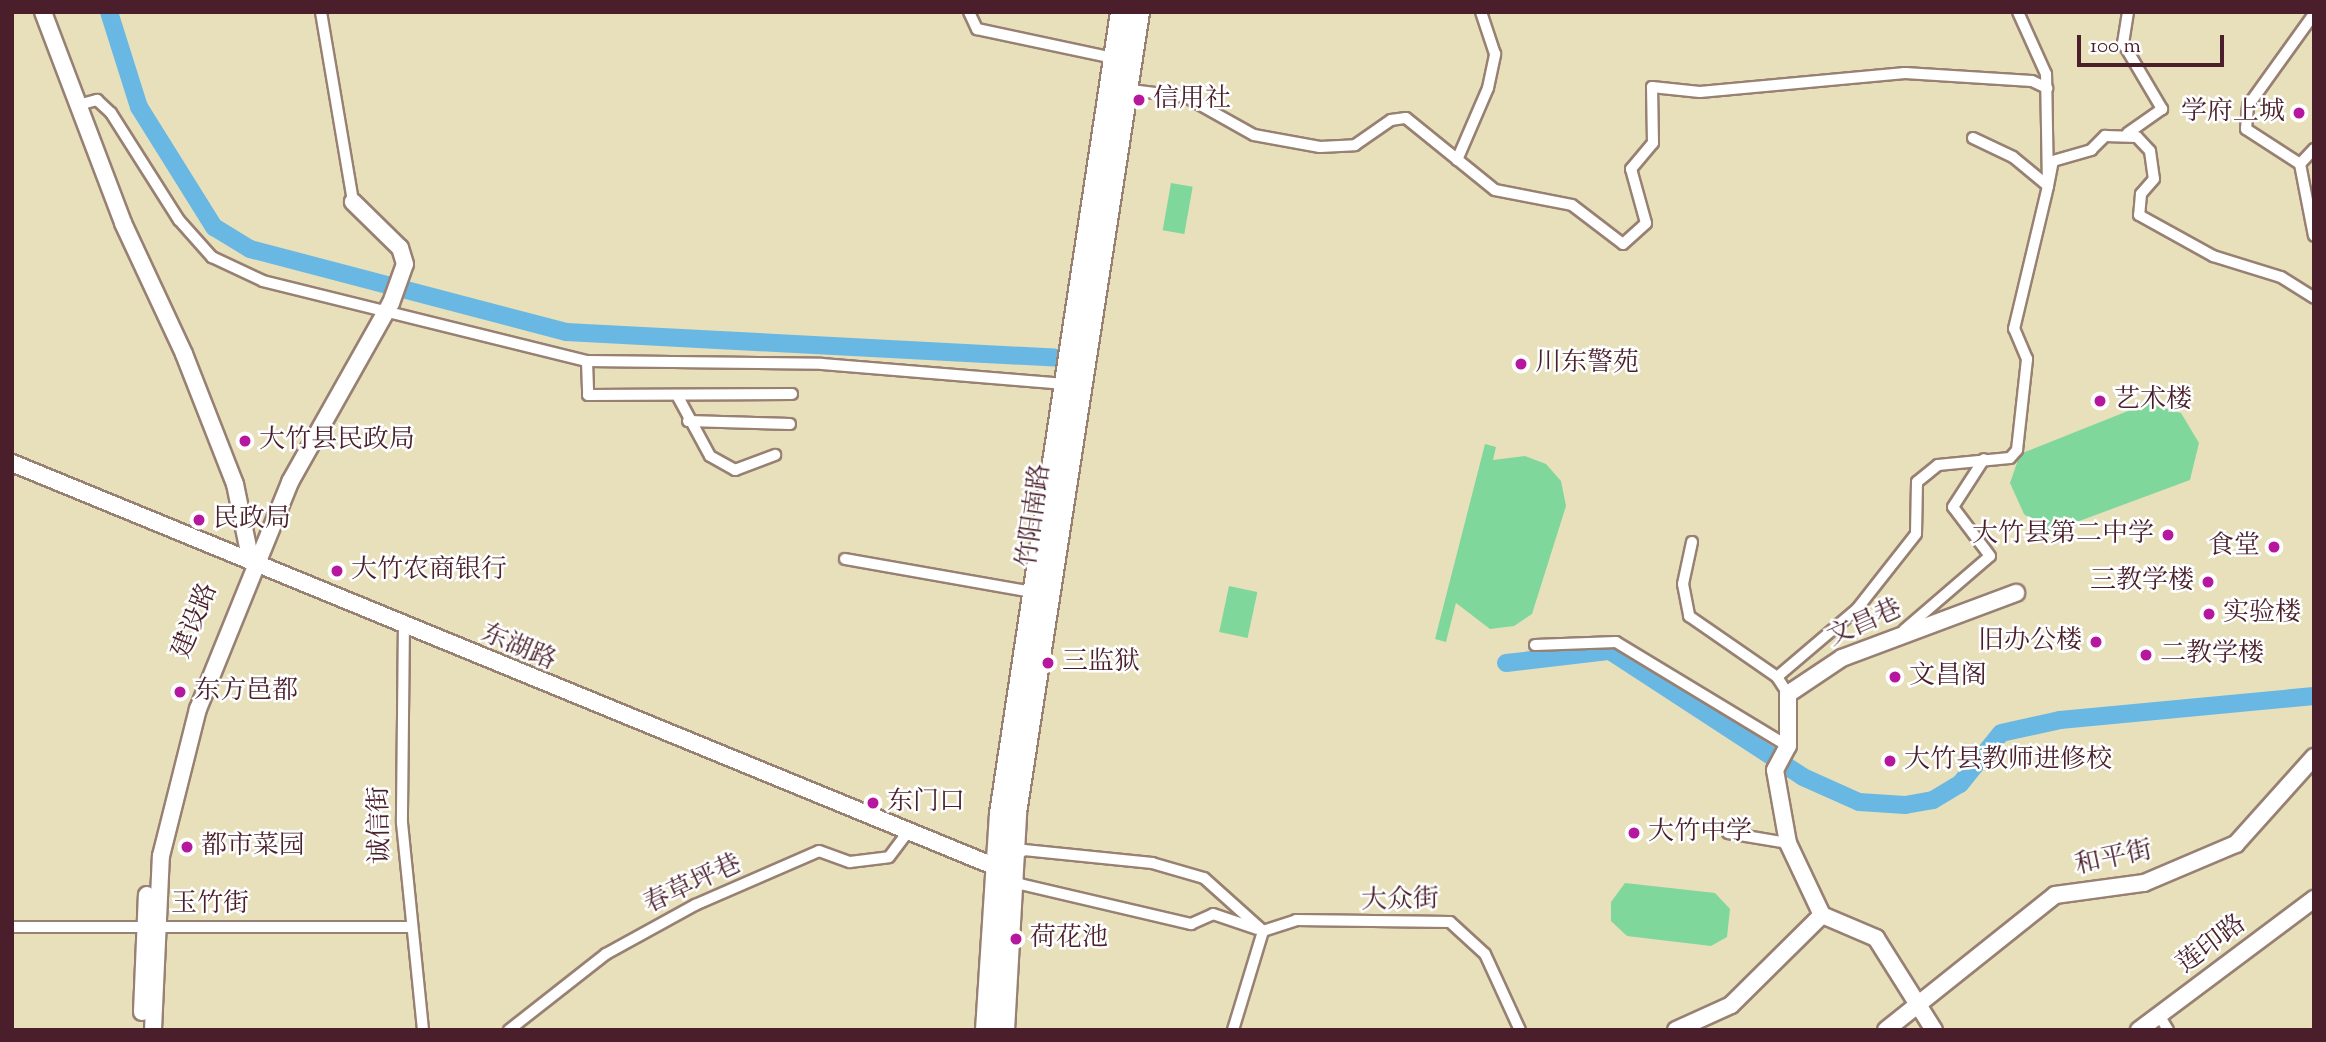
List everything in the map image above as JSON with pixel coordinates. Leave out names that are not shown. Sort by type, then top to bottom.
[{"type":"highway","name":"竹阳南路","points":[[1003,1030],[1002,864],[1118,88],[1114,58],[1121,12]]},
{"type":"highway","name":"竹阳南路","points":[[986,1030],[1033,592],[1065,384],[1118,88],[1138,12]]},
{"type":"street","points":[[43,12],[78,105],[230,471],[246,514],[252,557]]},
{"type":"street","points":[[321,12],[353,202]]},
{"type":"street","points":[[969,12],[977,29],[1114,58]]},
{"type":"street","points":[[1457,160],[1489,88],[1495,54],[1481,12]]},
{"type":"street","points":[[2018,12],[2047,88],[2048,186]]},
{"type":"street","points":[[1777,677],[1857,609],[1916,534],[1917,482],[1938,465],[2010,458],[2022,438],[2027,359],[2014,329],[2053,161],[2091,150],[2105,136],[2128,133],[2162,109],[2123,43],[2128,12]]},
{"type":"street","points":[[2314,15],[2248,106],[2246,129],[2300,164],[2314,236]]},
{"type":"street","points":[[1118,88],[1186,97],[1254,135],[1320,147],[1355,145],[1391,120],[1406,118],[1495,190],[1572,205],[1623,244],[1646,223],[1631,169],[1653,143],[1653,87],[1700,92],[1905,72],[2032,81],[2047,88]]},
{"type":"street","points":[[78,105],[97,100],[111,113],[179,220],[212,257],[263,281],[383,306],[587,361],[822,364],[1065,384]]},
{"type":"street","points":[[2128,133],[2150,151],[2154,179],[2140,194],[2139,215],[2213,256],[2281,277],[2314,298]]},
{"type":"street","points":[[1973,138],[2013,158],[2048,186]]},
{"type":"street","points":[[2300,164],[2314,149]]},
{"type":"street","name":"建设路","points":[[142,1030],[148,927],[187,710],[252,557],[383,306],[401,263],[400,248],[353,202]]},
{"type":"street","points":[[587,361],[588,395],[792,394]]},
{"type":"street","points":[[677,395],[688,421],[710,456],[735,470],[775,454]]},
{"type":"street","points":[[688,421],[790,424]]},
{"type":"street","name":"东湖路","points":[[12,455],[906,834],[1002,864]]},
{"type":"street","points":[[1900,633],[1990,556],[1953,507],[1984,459]]},
{"type":"street","name":"东湖路","points":[[12,463],[252,557]]},
{"type":"street","points":[[1692,542],[1683,584],[1689,616],[1777,677],[1788,694],[1788,746],[1775,770],[1788,843],[1822,915],[1877,938],[1934,1030]]},
{"type":"street","points":[[845,559],[1033,592]]},
{"type":"street","name":"文昌巷","points":[[1788,694],[1842,658],[1900,633],[2016,593]]},
{"type":"street","name":"东湖路","points":[[404,622],[1002,864]]},
{"type":"street","name":"诚信街","points":[[404,622],[408,927],[423,1030]]},
{"type":"street","points":[[1535,645],[1616,642],[1788,746]]},
{"type":"street","name":"和平街","points":[[1886,1030],[1916,1001],[2055,895],[2144,883],[2236,844],[2314,757]]},
{"type":"street","points":[[1728,833],[1788,843]]},
{"type":"street","name":"春草坪巷","points":[[509,1030],[606,954],[695,905],[819,851],[850,862],[889,857],[906,834]]},
{"type":"street","points":[[1024,850],[1152,863],[1204,878],[1263,931],[1213,914],[1191,924],[1020,884],[1002,864],[1024,850]]},
{"type":"street","name":"莲印路","points":[[2138,1030],[2314,899]]},
{"type":"street","points":[[1676,1030],[1731,1005],[1822,915]]},
{"type":"street","name":"大众街","points":[[1263,931],[1296,920],[1450,922],[1485,954],[1520,1030]]},
{"type":"street","name":"建设路","points":[[148,927],[153,1030]]},
{"type":"street","name":"玉竹街","points":[[12,928],[408,927]]},
{"type":"street","points":[[1233,1030],[1263,931]]},
{"type":"street","points":[[2159,1016],[2168,1030]]},
{"type":"green space","points":[[1171,183],[1193,187],[1184,234],[1163,230]]},
{"type":"green space","points":[[2148,403],[2181,413],[2199,443],[2190,480],[2047,533],[2024,514],[2010,483],[2020,454]]},
{"type":"green space","points":[[1485,444],[1496,447],[1493,460],[1525,456],[1546,464],[1561,481],[1566,506],[1532,614],[1514,626],[1490,629],[1456,603],[1446,642],[1435,639]]},
{"type":"green space","points":[[1229,586],[1257,592],[1248,638],[1219,632]]},
{"type":"green space","points":[[1625,883],[1715,893],[1730,909],[1727,937],[1711,946],[1627,936],[1611,921],[1611,902]]},
{"type":"waterway","points":[[109,12],[139,107],[214,227],[250,249],[566,332],[1054,358]]},
{"type":"waterway","points":[[1506,663],[1610,651],[1803,777],[1859,802],[1905,805],[1933,800],[1960,784],[2001,733],[2060,720],[2314,696]]},
{"type":"place","name":"信用社","points":[[1139,100]]},
{"type":"place","name":"学府上城","points":[[2299,113]]},
{"type":"place","name":"川东警苑","points":[[1521,364]]},
{"type":"place","name":"艺术楼","points":[[2100,401]]},
{"type":"place","name":"大竹县民政局","points":[[245,441]]},
{"type":"place","name":"民政局","points":[[199,520]]},
{"type":"place","name":"大竹县第二中学","points":[[2168,535]]},
{"type":"place","name":"食堂","points":[[2274,547]]},
{"type":"place","name":"大竹农商银行","points":[[337,571]]},
{"type":"place","name":"三教学楼","points":[[2208,582]]},
{"type":"place","name":"实验楼","points":[[2209,614]]},
{"type":"place","name":"旧办公楼","points":[[2096,642]]},
{"type":"place","name":"二教学楼","points":[[2146,655]]},
{"type":"place","name":"三监狱","points":[[1048,663]]},
{"type":"place","name":"文昌阁","points":[[1895,677]]},
{"type":"place","name":"东方邑都","points":[[180,692]]},
{"type":"place","name":"大竹县教师进修校","points":[[1890,761]]},
{"type":"place","name":"东门口","points":[[873,803]]},
{"type":"place","name":"大竹中学","points":[[1634,833]]},
{"type":"place","name":"都市菜园","points":[[187,847]]},
{"type":"place","name":"荷花池","points":[[1016,939]]}]
